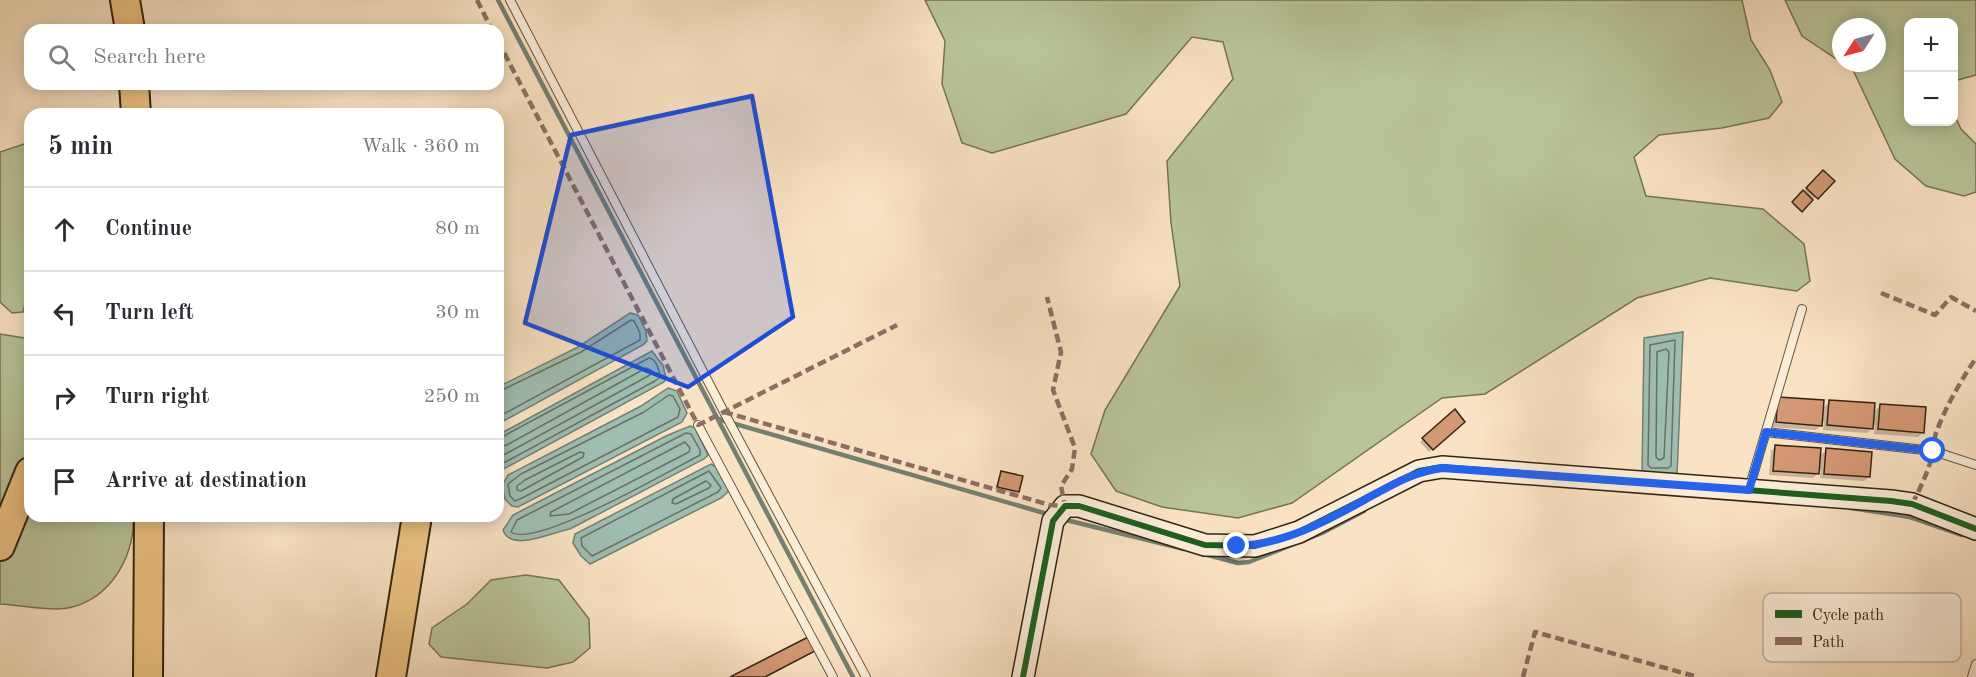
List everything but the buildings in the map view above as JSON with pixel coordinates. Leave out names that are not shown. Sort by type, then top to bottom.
[{"type":"highway","points":[[119,0],[120,24]]},
{"type":"highway","points":[[125,0],[129,24]]},
{"type":"highway","points":[[121,90],[122,108]]},
{"type":"highway","points":[[135,90],[136,108]]},
{"type":"highway","points":[[0,546],[24,492]]},
{"type":"highway","points":[[391,677],[416,522]]},
{"type":"highway","points":[[146,523],[150,600],[148,677]]},
{"type":"street","points":[[1023,677],[1053,521],[1065,506],[1079,506],[1205,545],[1255,546],[1299,532],[1419,471],[1442,468],[1912,504],[1976,529]]},
{"type":"lane","points":[[510,0],[718,401],[866,677]]},
{"type":"lane","points":[[1749,490],[1802,309]]},
{"type":"lane","points":[[698,425],[833,677]]},
{"type":"lane","points":[[1766,432],[1933,451],[1976,465]]},
{"type":"lane","points":[[1972,677],[1976,664]]},
{"type":"highlighted area","points":[[752,96],[793,317],[688,387],[525,323],[571,135]]},
{"type":"green space","points":[[925,0],[1742,0],[1751,40],[1770,70],[1782,102],[1769,118],[1722,128],[1659,135],[1634,157],[1646,196],[1763,209],[1804,244],[1810,281],[1797,291],[1710,278],[1637,298],[1485,394],[1442,398],[1292,503],[1238,518],[1162,507],[1116,491],[1091,454],[1105,410],[1180,286],[1171,223],[1167,161],[1233,79],[1223,42],[1192,37],[1126,114],[992,153],[962,143],[942,84],[945,41]]},
{"type":"green space","points":[[1785,0],[1976,0],[1976,75],[1958,80],[1958,18],[1904,18],[1904,126],[1958,126],[1958,123],[1961,129],[1976,144],[1976,192],[1964,196],[1926,186],[1895,159],[1854,72],[1886,72],[1886,18],[1832,18],[1832,56],[1802,36]]},
{"type":"green space","points":[[24,144],[23,312],[12,313],[0,302],[0,152]]},
{"type":"green space","points":[[0,334],[24,338],[24,522],[133,522],[133,533],[123,565],[114,579],[89,601],[73,607],[56,609],[0,604]]},
{"type":"green space","points":[[526,575],[559,580],[589,619],[590,648],[573,662],[547,668],[441,657],[429,644],[432,628],[467,604],[491,580]]},
{"type":"water","points":[[630,313],[638,315],[646,331],[647,341],[643,345],[504,421],[504,384],[578,347]]},
{"type":"water","points":[[1683,332],[1677,475],[1642,473],[1644,338]]},
{"type":"water","points":[[652,351],[663,365],[666,378],[664,382],[504,469],[504,432]]},
{"type":"water","points":[[668,388],[677,391],[687,413],[682,422],[518,507],[512,506],[505,499],[504,482],[508,475],[641,406]]},
{"type":"water","points":[[690,426],[695,428],[708,455],[704,459],[570,529],[523,541],[507,537],[503,530],[513,515],[666,436]]},
{"type":"water","points":[[711,464],[716,467],[728,489],[728,492],[721,498],[590,564],[581,556],[573,543],[575,534]]},
{"type":"waterway","points":[[498,0],[853,677]]},
{"type":"waterway","points":[[718,419],[1051,515]]},
{"type":"waterway","points":[[1851,508],[1910,517],[1962,535]]},
{"type":"waterway","points":[[1204,554],[1238,563],[1249,562],[1322,533],[1364,511]]},
{"type":"waterway","points":[[1062,519],[1184,549]]},
{"type":"marked path","points":[[477,0],[489,24]]},
{"type":"marked path","points":[[504,53],[698,425],[897,325]]},
{"type":"marked path","points":[[1881,293],[1935,315],[1951,297],[1976,311]]},
{"type":"marked path","points":[[724,412],[1050,505],[1065,506],[1061,486],[1072,469],[1075,448],[1053,390],[1061,352],[1047,297]]},
{"type":"marked path","points":[[1912,504],[1929,465],[1940,423],[1954,394],[1976,358]]},
{"type":"marked path","points":[[1523,677],[1535,632],[1698,677]]},
{"type":"cycle path","points":[[1023,677],[1053,521],[1065,506],[1079,506],[1205,545],[1255,546],[1299,532],[1419,471],[1442,467],[1891,501],[1912,504],[1976,529]]},
{"type":"route","points":[[1237,546],[1255,546],[1299,532],[1419,471],[1442,468],[1749,490],[1766,432],[1933,451]]}]
